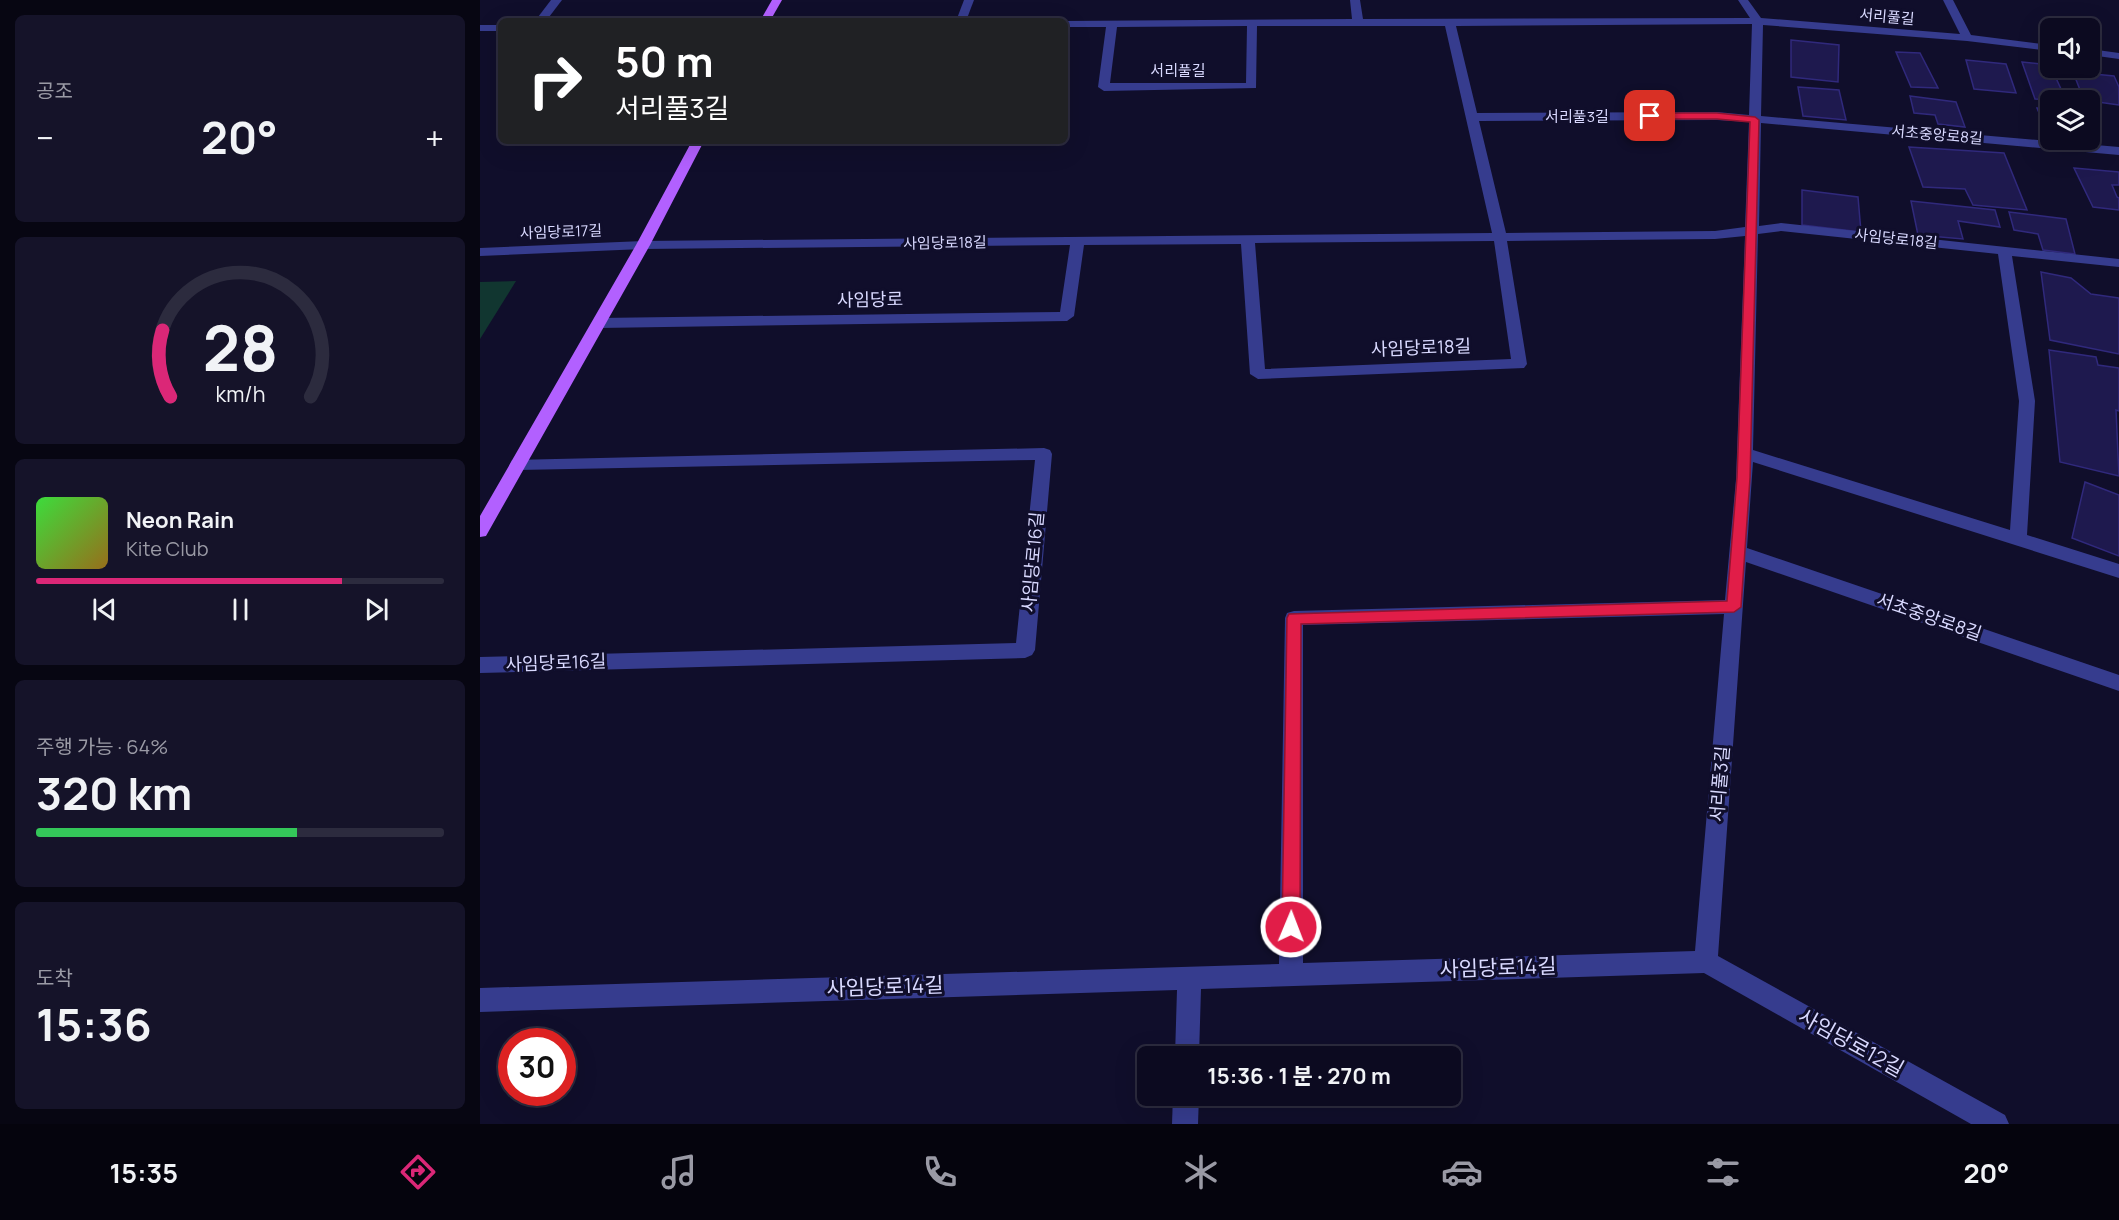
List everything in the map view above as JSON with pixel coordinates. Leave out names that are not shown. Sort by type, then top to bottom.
[{"type":"main road","points":[[767,18],[777,0]]},
{"type":"main road","points":[[480,531],[643,245],[696,144]]},
{"type":"street","points":[[542,18],[557,0]]},
{"type":"street","points":[[962,18],[969,0]]},
{"type":"street","points":[[1355,0],[1358,23]]},
{"type":"street","points":[[1743,0],[1758,21]]},
{"type":"street","points":[[1948,0],[1967,39]]},
{"type":"street","name":"서리풀길","points":[[1068,24],[1758,21],[2040,47]]},
{"type":"street","name":"서리풀3길","points":[[1706,962],[1744,453],[1758,21]]},
{"type":"street","name":"사임당로18길","points":[[1248,240],[1258,374],[1519,364],[1500,237],[1450,22]]},
{"type":"street","name":"서리풀길","points":[[1112,24],[1104,87],[1252,86],[1252,23]]},
{"type":"street","points":[[480,28],[498,28]]},
{"type":"street","points":[[2100,53],[2119,56]]},
{"type":"street","name":"서리풀3길","points":[[1472,117],[1717,116],[1755,120]]},
{"type":"street","name":"서초중앙로8길","points":[[1755,120],[2119,151]]},
{"type":"street","name":"사임당로18길","points":[[643,245],[1715,235],[1781,227],[2119,263]]},
{"type":"street","name":"사임당로","points":[[599,323],[1067,316],[1077,242]]},
{"type":"street","name":"사임당로17길","points":[[480,252],[643,245]]},
{"type":"street","points":[[2004,251],[2026,401],[2019,538]]},
{"type":"street","points":[[1744,453],[2119,571]]},
{"type":"street","name":"사임당로16길","points":[[480,665],[1025,650],[1044,454],[518,465]]},
{"type":"street","name":"서초중앙로8길","points":[[1738,552],[2119,683]]},
{"type":"street","points":[[1291,975],[1294,618],[1734,607]]},
{"type":"street","name":"사임당로14길","points":[[480,1000],[1706,962]]},
{"type":"street","name":"사임당로12길","points":[[1706,962],[1996,1124]]},
{"type":"street","points":[[1187,1046],[1189,978]]},
{"type":"street","points":[[1185,1124],[1186,1106]]},
{"type":"green space","points":[[516,281],[480,339],[480,282]]},
{"type":"building","points":[[1791,40],[1839,45],[1838,82],[1791,77]]},
{"type":"building","points":[[1896,52],[1920,53],[1938,88],[1911,87]]},
{"type":"building","points":[[1966,60],[2006,64],[2016,93],[1974,89]]},
{"type":"building","points":[[2022,62],[2040,64],[2040,78],[2056,78],[2061,90],[2040,90],[2040,99],[2035,99]]},
{"type":"building","points":[[2100,75],[2114,76],[2119,87],[2119,105],[2100,102],[2100,90],[2080,90],[2075,78],[2100,78]]},
{"type":"building","points":[[1798,87],[1839,90],[1846,120],[1803,116]]},
{"type":"building","points":[[1910,96],[1956,102],[1965,127],[1938,124],[1935,115],[1914,113]]},
{"type":"building","points":[[1909,147],[2004,153],[2027,210],[1973,205],[1965,189],[1923,187]]},
{"type":"building","points":[[2074,168],[2119,172],[2119,185],[2112,185],[2119,198],[2119,210],[2093,207]]},
{"type":"building","points":[[1802,190],[1858,197],[1861,232],[1802,225]]},
{"type":"building","points":[[1911,201],[1995,210],[2000,227],[1958,221],[1963,239],[1918,235]]},
{"type":"building","points":[[2009,212],[2066,219],[2075,254],[2043,250],[2038,234],[2014,230]]},
{"type":"building","points":[[2041,272],[2071,278],[2091,294],[2119,298],[2119,354],[2050,340]]},
{"type":"building","points":[[2049,350],[2096,357],[2098,365],[2119,368],[2119,411],[2116,410],[2119,476],[2060,462]]},
{"type":"building","points":[[2085,482],[2119,495],[2119,556],[2072,538]]},
{"type":"route","points":[[1291,927],[1294,618],[1734,607],[1744,478],[1755,120],[1717,116],[1650,116]]}]
